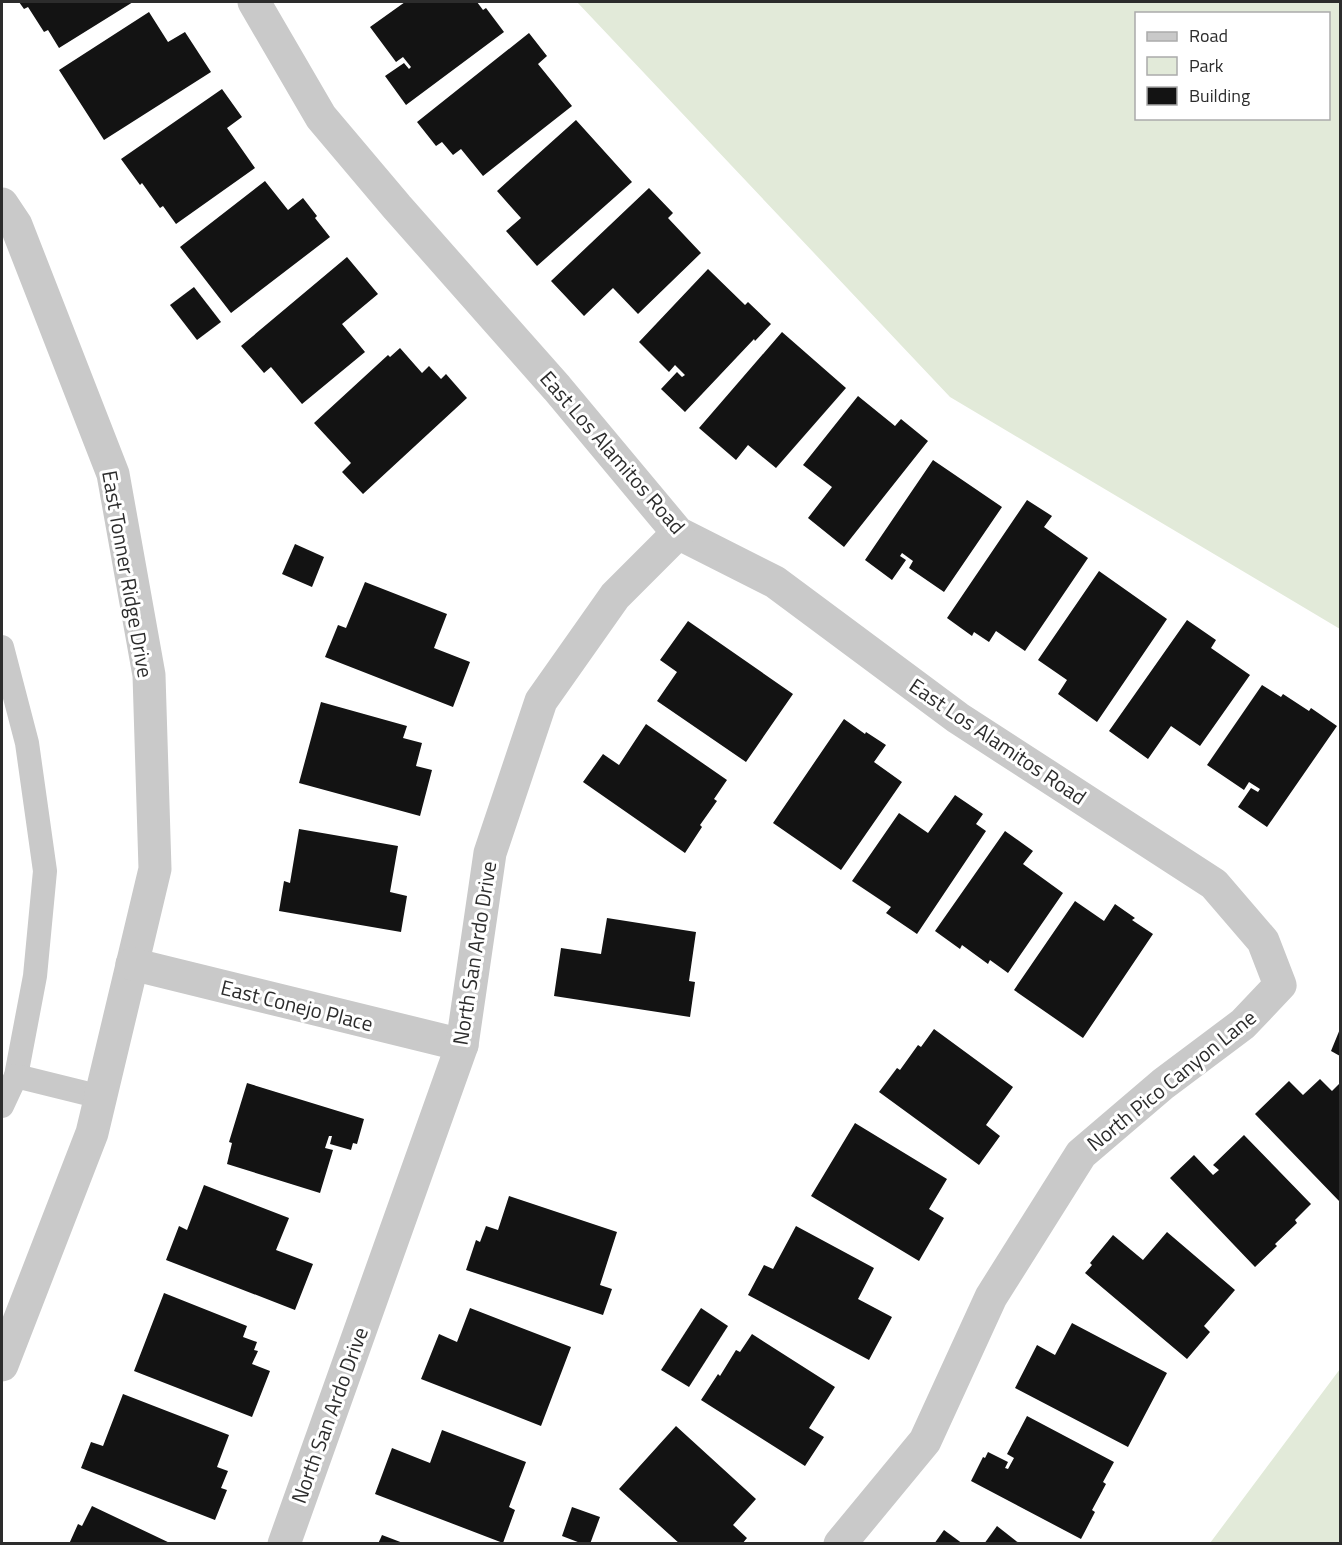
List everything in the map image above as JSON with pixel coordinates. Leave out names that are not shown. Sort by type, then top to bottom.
[{"type":"street","name":"East Los Alamitos Road","points":[[254,2],[321,117],[557,388],[678,533],[775,582],[958,718],[1214,884],[1263,941],[1280,985]]},
{"type":"street","name":"East Tonner Ridge Drive","points":[[2,204],[16,225],[113,474],[149,675],[155,868],[92,1133],[2,1365]]},
{"type":"street","name":"North San Ardo Drive","points":[[284,1544],[462,1045],[490,853],[541,700],[615,596],[678,533]]},
{"type":"street","name":"East Conejo Place","points":[[132,964],[462,1045]]},
{"type":"street","name":"North Pico Canyon Lane","points":[[840,1544],[925,1441],[991,1297],[1081,1154],[1163,1084],[1244,1024],[1280,985]]},
{"type":"lane","points":[[2,647],[27,743],[45,871],[35,976],[16,1076],[2,1106]]},
{"type":"lane","points":[[16,1076],[101,1097]]},
{"type":"green space","points":[[577,2],[1340,2],[1340,629],[950,397]]},
{"type":"green space","points":[[1340,1369],[1340,1543],[1210,1543],[1219,1531]]},
{"type":"building","points":[[19,2],[133,2],[59,48],[48,30],[44,32],[28,7],[24,9]]},
{"type":"building","points":[[405,2],[477,2],[483,10],[486,8],[504,32],[406,105],[385,76],[404,63],[409,69],[411,67],[403,57],[396,62],[370,27]]},
{"type":"building","points":[[149,12],[168,42],[185,32],[211,72],[104,140],[59,70]]},
{"type":"building","points":[[529,33],[547,56],[538,64],[572,106],[483,176],[461,149],[453,155],[442,142],[436,146],[417,122]]},
{"type":"building","points":[[222,89],[242,117],[227,128],[255,168],[176,224],[163,206],[160,208],[142,183],[140,185],[121,159]]},
{"type":"building","points":[[576,120],[632,182],[537,266],[506,231],[521,218],[497,191]]},
{"type":"building","points":[[265,181],[288,210],[303,198],[330,237],[231,313],[180,247]]},
{"type":"building","points":[[649,188],[673,213],[668,218],[701,253],[638,314],[613,288],[584,316],[551,281]]},
{"type":"building","points":[[347,257],[378,294],[342,324],[365,352],[302,404],[271,367],[264,373],[241,346]]},
{"type":"building","points":[[708,269],[745,305],[748,302],[771,324],[685,412],[661,389],[677,372],[682,377],[685,375],[675,365],[669,372],[639,342]]},
{"type":"building","points":[[194,287],[221,322],[197,340],[170,305]]},
{"type":"building","points":[[782,332],[846,388],[776,468],[748,445],[736,460],[699,428]]},
{"type":"building","points":[[400,348],[422,373],[429,366],[441,379],[446,374],[467,398],[363,494],[342,472],[351,463],[314,423],[388,355],[390,357]]},
{"type":"building","points":[[858,396],[895,426],[901,419],[928,441],[844,547],[808,518],[832,487],[803,465]]},
{"type":"building","points":[[933,460],[1002,507],[944,592],[909,568],[913,561],[902,553],[900,556],[906,560],[892,580],[865,560]]},
{"type":"building","points":[[1027,500],[1052,516],[1044,527],[1088,558],[1025,651],[996,631],[989,642],[974,632],[972,636],[947,618]]},
{"type":"building","points":[[295,544],[324,557],[312,587],[282,574]]},
{"type":"building","points":[[1099,571],[1167,619],[1097,722],[1058,694],[1067,680],[1038,660]]},
{"type":"building","points":[[365,582],[447,614],[434,648],[470,662],[453,707],[325,657],[338,625],[346,628]]},
{"type":"building","points":[[1187,620],[1216,640],[1211,648],[1250,675],[1200,746],[1171,726],[1148,759],[1109,731]]},
{"type":"building","points":[[688,621],[793,694],[746,762],[657,701],[677,672],[660,660]]},
{"type":"building","points":[[1262,685],[1281,697],[1283,694],[1309,711],[1311,708],[1337,726],[1267,827],[1238,807],[1251,788],[1258,792],[1260,789],[1249,782],[1244,790],[1207,765]]},
{"type":"building","points":[[321,702],[407,726],[403,738],[422,743],[416,766],[432,770],[420,816],[299,783]]},
{"type":"building","points":[[844,719],[886,745],[874,762],[902,782],[841,870],[773,823]]},
{"type":"building","points":[[646,724],[727,780],[714,799],[717,801],[700,825],[702,827],[685,853],[583,782],[603,754],[619,765]]},
{"type":"building","points":[[955,795],[983,814],[976,824],[986,831],[917,934],[886,913],[891,907],[852,881],[899,813],[928,833]]},
{"type":"building","points":[[299,829],[398,846],[390,892],[407,896],[401,932],[279,911],[284,881],[290,883]]},
{"type":"building","points":[[1005,831],[1033,851],[1023,864],[1063,893],[1008,973],[990,960],[988,964],[962,945],[960,949],[935,931]]},
{"type":"building","points":[[1075,901],[1104,921],[1115,904],[1135,918],[1132,920],[1153,934],[1083,1038],[1014,990]]},
{"type":"building","points":[[607,918],[696,932],[689,981],[695,982],[690,1017],[554,996],[561,948],[601,954]]},
{"type":"building","points":[[934,1029],[1013,1087],[986,1125],[1000,1136],[979,1165],[879,1092],[897,1068],[900,1070],[918,1045],[921,1047]]},
{"type":"building","points":[[1340,1029],[1340,1056],[1331,1051]]},
{"type":"building","points":[[1320,1079],[1332,1091],[1340,1083],[1340,1202],[1255,1114],[1289,1081],[1303,1095]]},
{"type":"building","points":[[247,1083],[364,1119],[357,1144],[353,1143],[351,1150],[330,1144],[332,1136],[329,1136],[325,1148],[333,1150],[320,1193],[227,1164],[232,1143],[229,1142]]},
{"type":"building","points":[[855,1123],[947,1179],[929,1209],[944,1218],[919,1261],[811,1196]]},
{"type":"building","points":[[1244,1135],[1311,1204],[1295,1220],[1297,1223],[1275,1244],[1277,1246],[1255,1267],[1170,1178],[1194,1155],[1213,1175],[1219,1170],[1213,1165]]},
{"type":"building","points":[[204,1185],[289,1218],[276,1250],[313,1264],[295,1310],[166,1260],[179,1226],[187,1230]]},
{"type":"building","points":[[509,1196],[617,1232],[600,1285],[612,1289],[603,1315],[466,1270],[476,1240],[480,1242],[486,1226],[498,1230]]},
{"type":"building","points":[[796,1226],[874,1268],[858,1299],[892,1317],[869,1360],[748,1295],[764,1265],[773,1269]]},
{"type":"building","points":[[1167,1232],[1235,1290],[1204,1326],[1210,1332],[1187,1359],[1085,1273],[1092,1265],[1090,1263],[1113,1235],[1143,1260]]},
{"type":"building","points":[[164,1293],[247,1326],[243,1337],[257,1342],[254,1350],[258,1351],[252,1364],[270,1371],[252,1417],[134,1371]]},
{"type":"building","points":[[470,1308],[571,1347],[541,1426],[421,1379],[439,1334],[457,1342]]},
{"type":"building","points":[[701,1308],[728,1326],[689,1387],[661,1370]]},
{"type":"building","points":[[1072,1323],[1167,1373],[1128,1447],[1015,1388],[1037,1345],[1055,1355]]},
{"type":"building","points":[[752,1334],[835,1387],[809,1428],[824,1437],[805,1466],[701,1400],[718,1374],[720,1376],[736,1350],[740,1352]]},
{"type":"building","points":[[123,1394],[229,1435],[217,1467],[228,1471],[221,1488],[227,1490],[215,1520],[81,1468],[91,1442],[103,1446]]},
{"type":"building","points":[[1027,1416],[1114,1462],[1103,1482],[1106,1484],[1092,1510],[1095,1512],[1081,1539],[971,1481],[988,1452],[1008,1462],[1005,1468],[1008,1469],[1014,1458],[1007,1454]]},
{"type":"building","points":[[676,1426],[756,1499],[733,1525],[747,1538],[742,1544],[680,1544],[619,1489]]},
{"type":"building","points":[[442,1430],[526,1462],[509,1507],[515,1510],[503,1543],[375,1494],[392,1448],[430,1463]]},
{"type":"building","points":[[92,1506],[172,1544],[69,1544],[78,1524],[82,1526]]},
{"type":"building","points":[[572,1507],[600,1517],[590,1544],[583,1544],[562,1536]]},
{"type":"building","points":[[997,1526],[1020,1544],[984,1544]]},
{"type":"building","points":[[944,1530],[963,1544],[934,1544]]},
{"type":"building","points":[[382,1535],[403,1543],[403,1544],[378,1544]]}]
